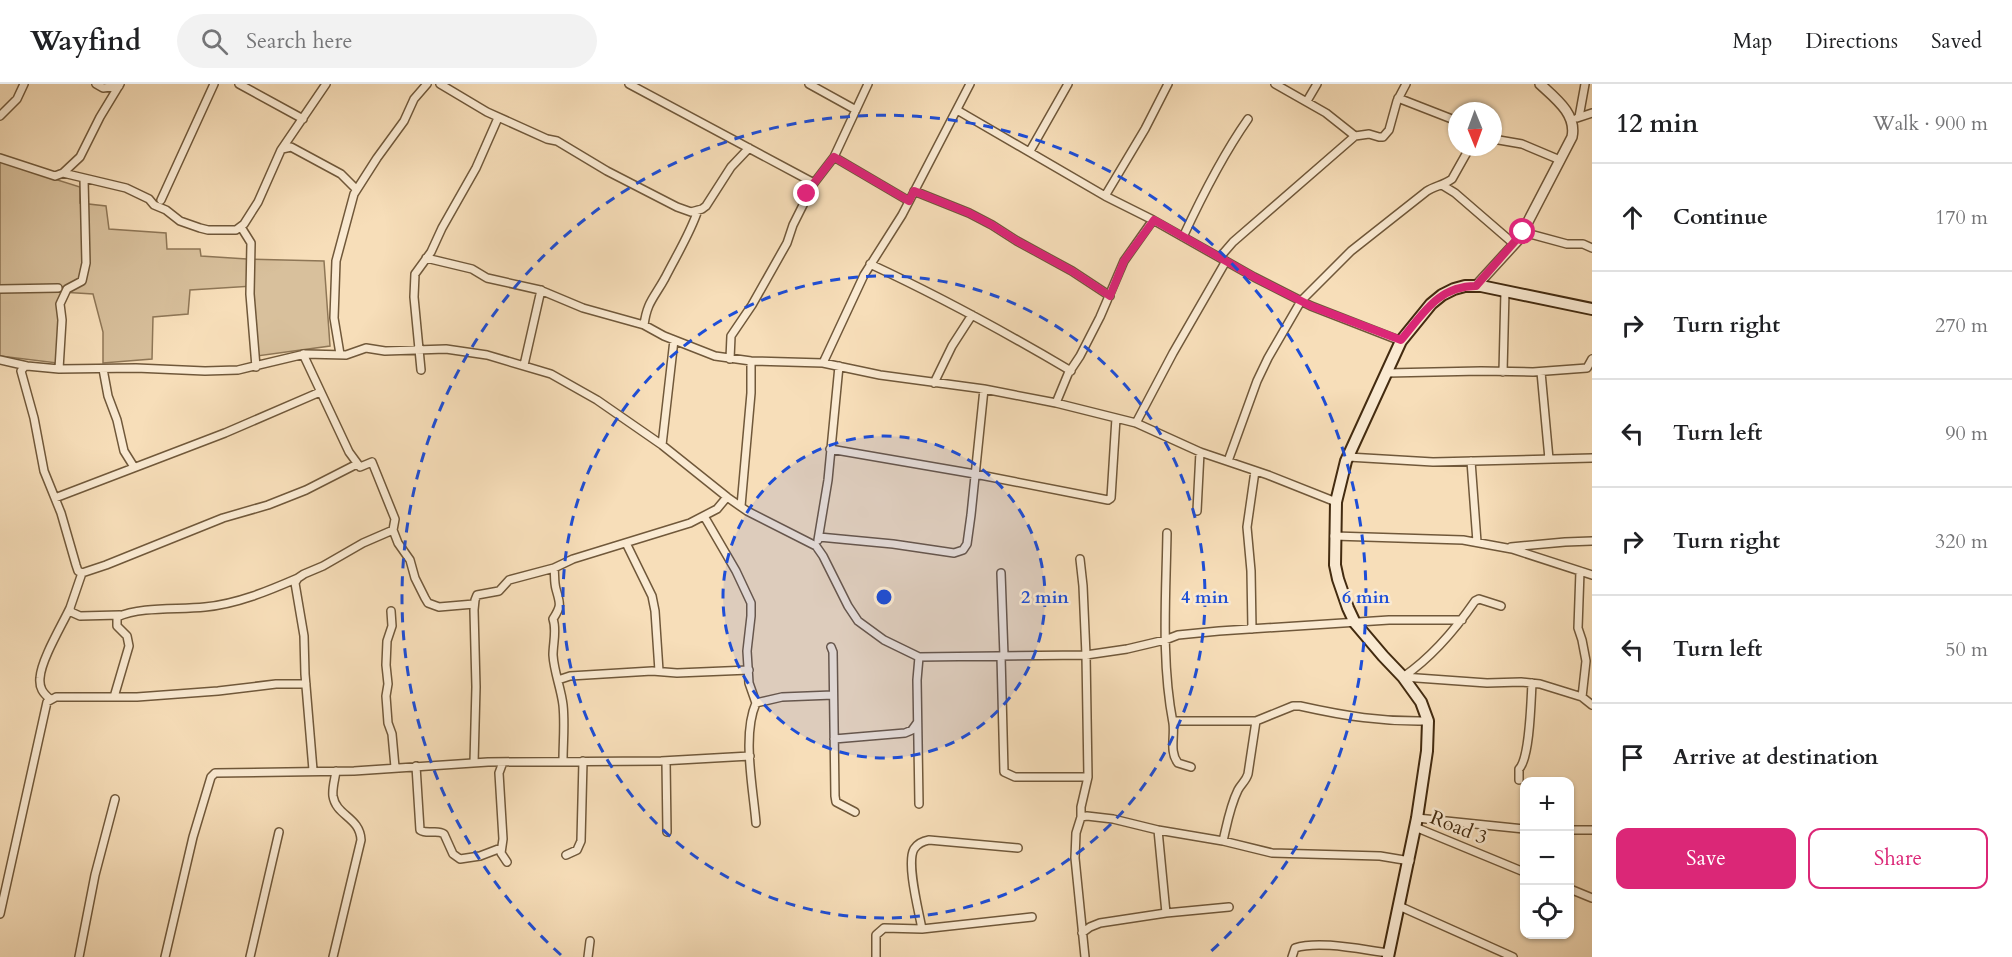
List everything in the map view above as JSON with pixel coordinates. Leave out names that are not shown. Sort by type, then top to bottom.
[{"type":"main road","points":[[1389,955],[1410,861],[1427,751],[1428,721],[1421,702],[1403,677],[1355,623],[1338,579],[1334,536],[1336,502],[1348,457],[1401,340],[1431,304],[1442,295],[1454,289],[1476,286],[1592,309]]},
{"type":"street","points":[[0,116],[17,99],[24,84]]},
{"type":"street","points":[[160,200],[214,84]]},
{"type":"street","points":[[239,84],[303,119]]},
{"type":"street","points":[[61,174],[126,188],[166,210],[180,221],[208,230],[236,230],[241,227],[258,202],[282,149],[326,84]]},
{"type":"street","points":[[340,354],[334,318],[336,261],[356,189],[404,121],[414,99],[427,84]]},
{"type":"street","points":[[440,84],[498,118],[557,141],[676,207],[691,212],[706,206],[731,167],[749,148]]},
{"type":"street","points":[[629,84],[639,86],[814,183]]},
{"type":"street","points":[[809,84],[856,110]]},
{"type":"street","points":[[730,359],[731,336],[752,305],[787,243],[793,225],[814,183],[834,157],[868,84]]},
{"type":"street","points":[[823,363],[847,308],[870,264],[909,201],[970,84]]},
{"type":"street","points":[[1030,151],[1068,84]]},
{"type":"street","points":[[1105,196],[1145,129],[1168,84]]},
{"type":"street","points":[[1275,84],[1326,113],[1354,136]]},
{"type":"street","points":[[1307,101],[1317,84]]},
{"type":"street","points":[[1220,256],[1354,136],[1369,134],[1383,137],[1389,130],[1398,98],[1406,84]]},
{"type":"street","points":[[1540,84],[1576,119]]},
{"type":"street","points":[[1476,286],[1523,232],[1572,136],[1585,84]]},
{"type":"street","points":[[99,86],[119,85]]},
{"type":"street","points":[[0,158],[51,174],[55,180],[80,157],[119,85]]},
{"type":"street","points":[[99,86],[110,100]]},
{"type":"street","points":[[1398,98],[1448,118]]},
{"type":"street","points":[[957,110],[1105,196],[1154,220],[1301,301],[1401,340]]},
{"type":"street","points":[[1576,119],[1592,113]]},
{"type":"street","points":[[421,370],[415,274],[476,168],[498,118]]},
{"type":"street","points":[[1183,237],[1206,189],[1248,119]]},
{"type":"street","points":[[290,138],[291,147]]},
{"type":"street","points":[[1502,141],[1522,144],[1560,160]]},
{"type":"street","points":[[282,149],[291,147],[341,174],[356,189]]},
{"type":"street","points":[[1228,461],[1257,381],[1301,301],[1351,251],[1427,191],[1452,179],[1465,156]]},
{"type":"street","points":[[834,157],[909,201]]},
{"type":"street","points":[[59,369],[62,320],[60,304],[67,289],[82,281],[86,263],[84,179]]},
{"type":"street","points":[[1442,185],[1455,193],[1514,244]]},
{"type":"street","points":[[914,191],[960,209],[992,225],[1072,271],[1110,296]]},
{"type":"street","points":[[150,201],[160,200]]},
{"type":"street","points":[[160,200],[166,210]]},
{"type":"street","points":[[644,325],[647,307],[664,280],[698,210]]},
{"type":"street","points":[[1056,403],[1110,296],[1124,261],[1154,220]]},
{"type":"street","points":[[241,227],[251,243],[250,294],[256,366]]},
{"type":"street","points":[[1523,232],[1592,248]]},
{"type":"street","points":[[426,258],[472,269],[487,278],[541,290],[583,308],[644,325],[700,352],[730,359],[823,363],[880,375],[984,389],[1056,403],[1136,423],[1200,452],[1336,502]]},
{"type":"street","points":[[1136,423],[1226,261]]},
{"type":"street","points":[[870,264],[972,315],[1071,371]]},
{"type":"street","points":[[0,289],[58,288]]},
{"type":"street","points":[[524,364],[541,290]]},
{"type":"street","points":[[1503,372],[1505,291]]},
{"type":"street","points":[[934,383],[952,346],[972,315]]},
{"type":"street","points":[[662,446],[674,340]]},
{"type":"street","points":[[0,360],[25,366],[59,369],[136,368],[216,371],[238,370],[303,354],[346,355],[366,348],[385,351],[399,349],[463,350],[524,364],[551,374],[597,400],[747,511],[816,546],[858,621],[884,640],[919,657],[1086,655],[1109,653],[1178,635],[1389,620],[1462,620]]},
{"type":"street","points":[[303,354],[349,452],[360,467],[372,462],[395,519],[393,530],[398,543],[410,560],[415,578],[428,603],[440,607],[472,606]]},
{"type":"street","points":[[1387,373],[1541,372],[1584,369],[1590,365],[1592,359]]},
{"type":"street","points":[[741,506],[751,393],[751,361]]},
{"type":"street","points":[[25,366],[21,371],[34,418],[44,471],[76,565],[82,573]]},
{"type":"street","points":[[816,546],[830,449],[838,366]]},
{"type":"street","points":[[103,369],[108,396],[117,420],[124,451],[134,467]]},
{"type":"street","points":[[1541,372],[1549,459]]},
{"type":"street","points":[[819,537],[893,544],[954,554],[963,550],[967,544],[971,515],[984,389]]},
{"type":"street","points":[[55,498],[225,433],[320,392]]},
{"type":"street","points":[[830,449],[1108,500],[1111,498],[1114,484],[1116,418]]},
{"type":"street","points":[[1197,511],[1200,452]]},
{"type":"street","points":[[1348,457],[1433,462],[1592,458]]},
{"type":"street","points":[[1471,461],[1477,542]]},
{"type":"street","points":[[82,573],[106,566],[223,518],[268,505],[306,490],[357,464]]},
{"type":"street","points":[[1252,629],[1251,571],[1247,527],[1255,471]]},
{"type":"street","points":[[474,763],[476,687],[472,606],[477,595],[499,591],[509,580],[554,568],[573,559],[705,516],[717,509],[727,497]]},
{"type":"street","points":[[705,516],[751,603],[747,651],[749,683],[756,703],[750,717],[750,756],[756,823]]},
{"type":"street","points":[[70,608],[71,612],[80,616],[120,615],[164,608],[205,607],[242,600],[298,578],[363,543],[393,530]]},
{"type":"street","points":[[1167,533],[1165,640],[1169,703],[1173,721],[1175,759],[1180,764],[1191,767]]},
{"type":"street","points":[[1334,536],[1477,542],[1507,548],[1592,575]]},
{"type":"street","points":[[1507,548],[1592,541]]},
{"type":"street","points":[[626,543],[652,596],[659,671]]},
{"type":"street","points":[[1080,559],[1086,655],[1088,777],[1076,833],[1075,858],[1085,957]]},
{"type":"street","points":[[554,568],[560,609],[553,618],[555,627],[553,654],[563,706],[565,734],[563,761]]},
{"type":"street","points":[[1580,571],[1578,628],[1586,661],[1582,698]]},
{"type":"street","points":[[50,699],[42,692],[40,678],[47,656],[70,608],[82,573]]},
{"type":"street","points":[[1001,573],[1004,772],[1015,777],[1088,777]]},
{"type":"street","points":[[298,578],[296,589],[304,636],[313,770]]},
{"type":"street","points":[[1403,677],[1450,634],[1474,601],[1479,599],[1501,606]]},
{"type":"street","points":[[391,611],[392,626],[387,641],[386,696],[394,767]]},
{"type":"street","points":[[114,697],[128,656],[129,646],[127,636],[117,626],[117,617],[120,615]]},
{"type":"street","points":[[831,647],[833,652],[834,796],[836,802],[855,812]]},
{"type":"street","points":[[919,657],[917,680],[919,804]]},
{"type":"street","points":[[558,680],[570,676],[659,671],[677,673],[749,670]]},
{"type":"street","points":[[1403,677],[1461,680],[1487,684],[1546,685],[1582,698],[1592,705]]},
{"type":"street","points":[[1519,780],[1519,769],[1523,765],[1526,748],[1532,683]]},
{"type":"street","points":[[0,914],[2,895],[47,702],[50,699],[218,691],[276,684],[306,684]]},
{"type":"street","points":[[756,703],[782,697],[832,695]]},
{"type":"street","points":[[1173,721],[1256,721],[1293,706],[1372,719],[1428,721]]},
{"type":"street","points":[[1223,841],[1232,807],[1248,774],[1256,721]]},
{"type":"street","points":[[834,739],[905,733],[912,730],[917,723]]},
{"type":"street","points":[[165,957],[193,837],[211,777],[215,773],[336,771],[503,762],[666,761],[750,756]]},
{"type":"street","points":[[566,855],[577,850],[580,841],[583,761]]},
{"type":"street","points":[[666,761],[667,832]]},
{"type":"street","points":[[503,762],[499,773],[503,839],[501,853],[507,862]]},
{"type":"street","points":[[416,766],[420,830],[444,834],[453,854],[459,859],[480,856],[501,848]]},
{"type":"street","points":[[333,957],[361,840],[357,825],[339,809],[334,798],[336,771]]},
{"type":"street","points":[[79,957],[95,875],[115,800]]},
{"type":"street","points":[[1081,817],[1113,819],[1278,854],[1380,856],[1410,861]]},
{"type":"street","points":[[1416,823],[1520,829]]},
{"type":"street","name":"Road 3","points":[[1416,823],[1520,870]]},
{"type":"street","points":[[1158,830],[1166,913]]},
{"type":"street","points":[[1574,830],[1592,830]]},
{"type":"street","points":[[250,957],[279,832]]},
{"type":"street","points":[[922,929],[912,860],[913,850],[922,842],[929,840],[1018,848]]},
{"type":"street","points":[[1574,891],[1592,898]]},
{"type":"street","points":[[1399,906],[1513,957]]},
{"type":"street","points":[[1082,933],[1100,923],[1166,913],[1229,907]]},
{"type":"street","points":[[876,957],[876,935],[884,928],[922,929],[1032,917]]},
{"type":"street","points":[[588,957],[590,941]]},
{"type":"street","points":[[1292,957],[1295,948],[1303,945],[1329,946],[1389,955]]},
{"type":"shaded area","points":[[0,162],[80,187],[80,203],[106,206],[109,229],[166,233],[167,249],[200,249],[201,256],[324,261],[330,346],[257,356],[253,286],[190,290],[188,314],[153,317],[152,359],[103,363],[103,332],[93,294],[61,292],[57,363],[0,356]]},
{"type":"route","points":[[807,194],[834,157],[909,201],[914,191],[969,213],[1072,271],[1110,296],[1124,261],[1154,220],[1254,277],[1311,306],[1401,340],[1431,304],[1442,295],[1465,286],[1476,286],[1523,232]]}]
